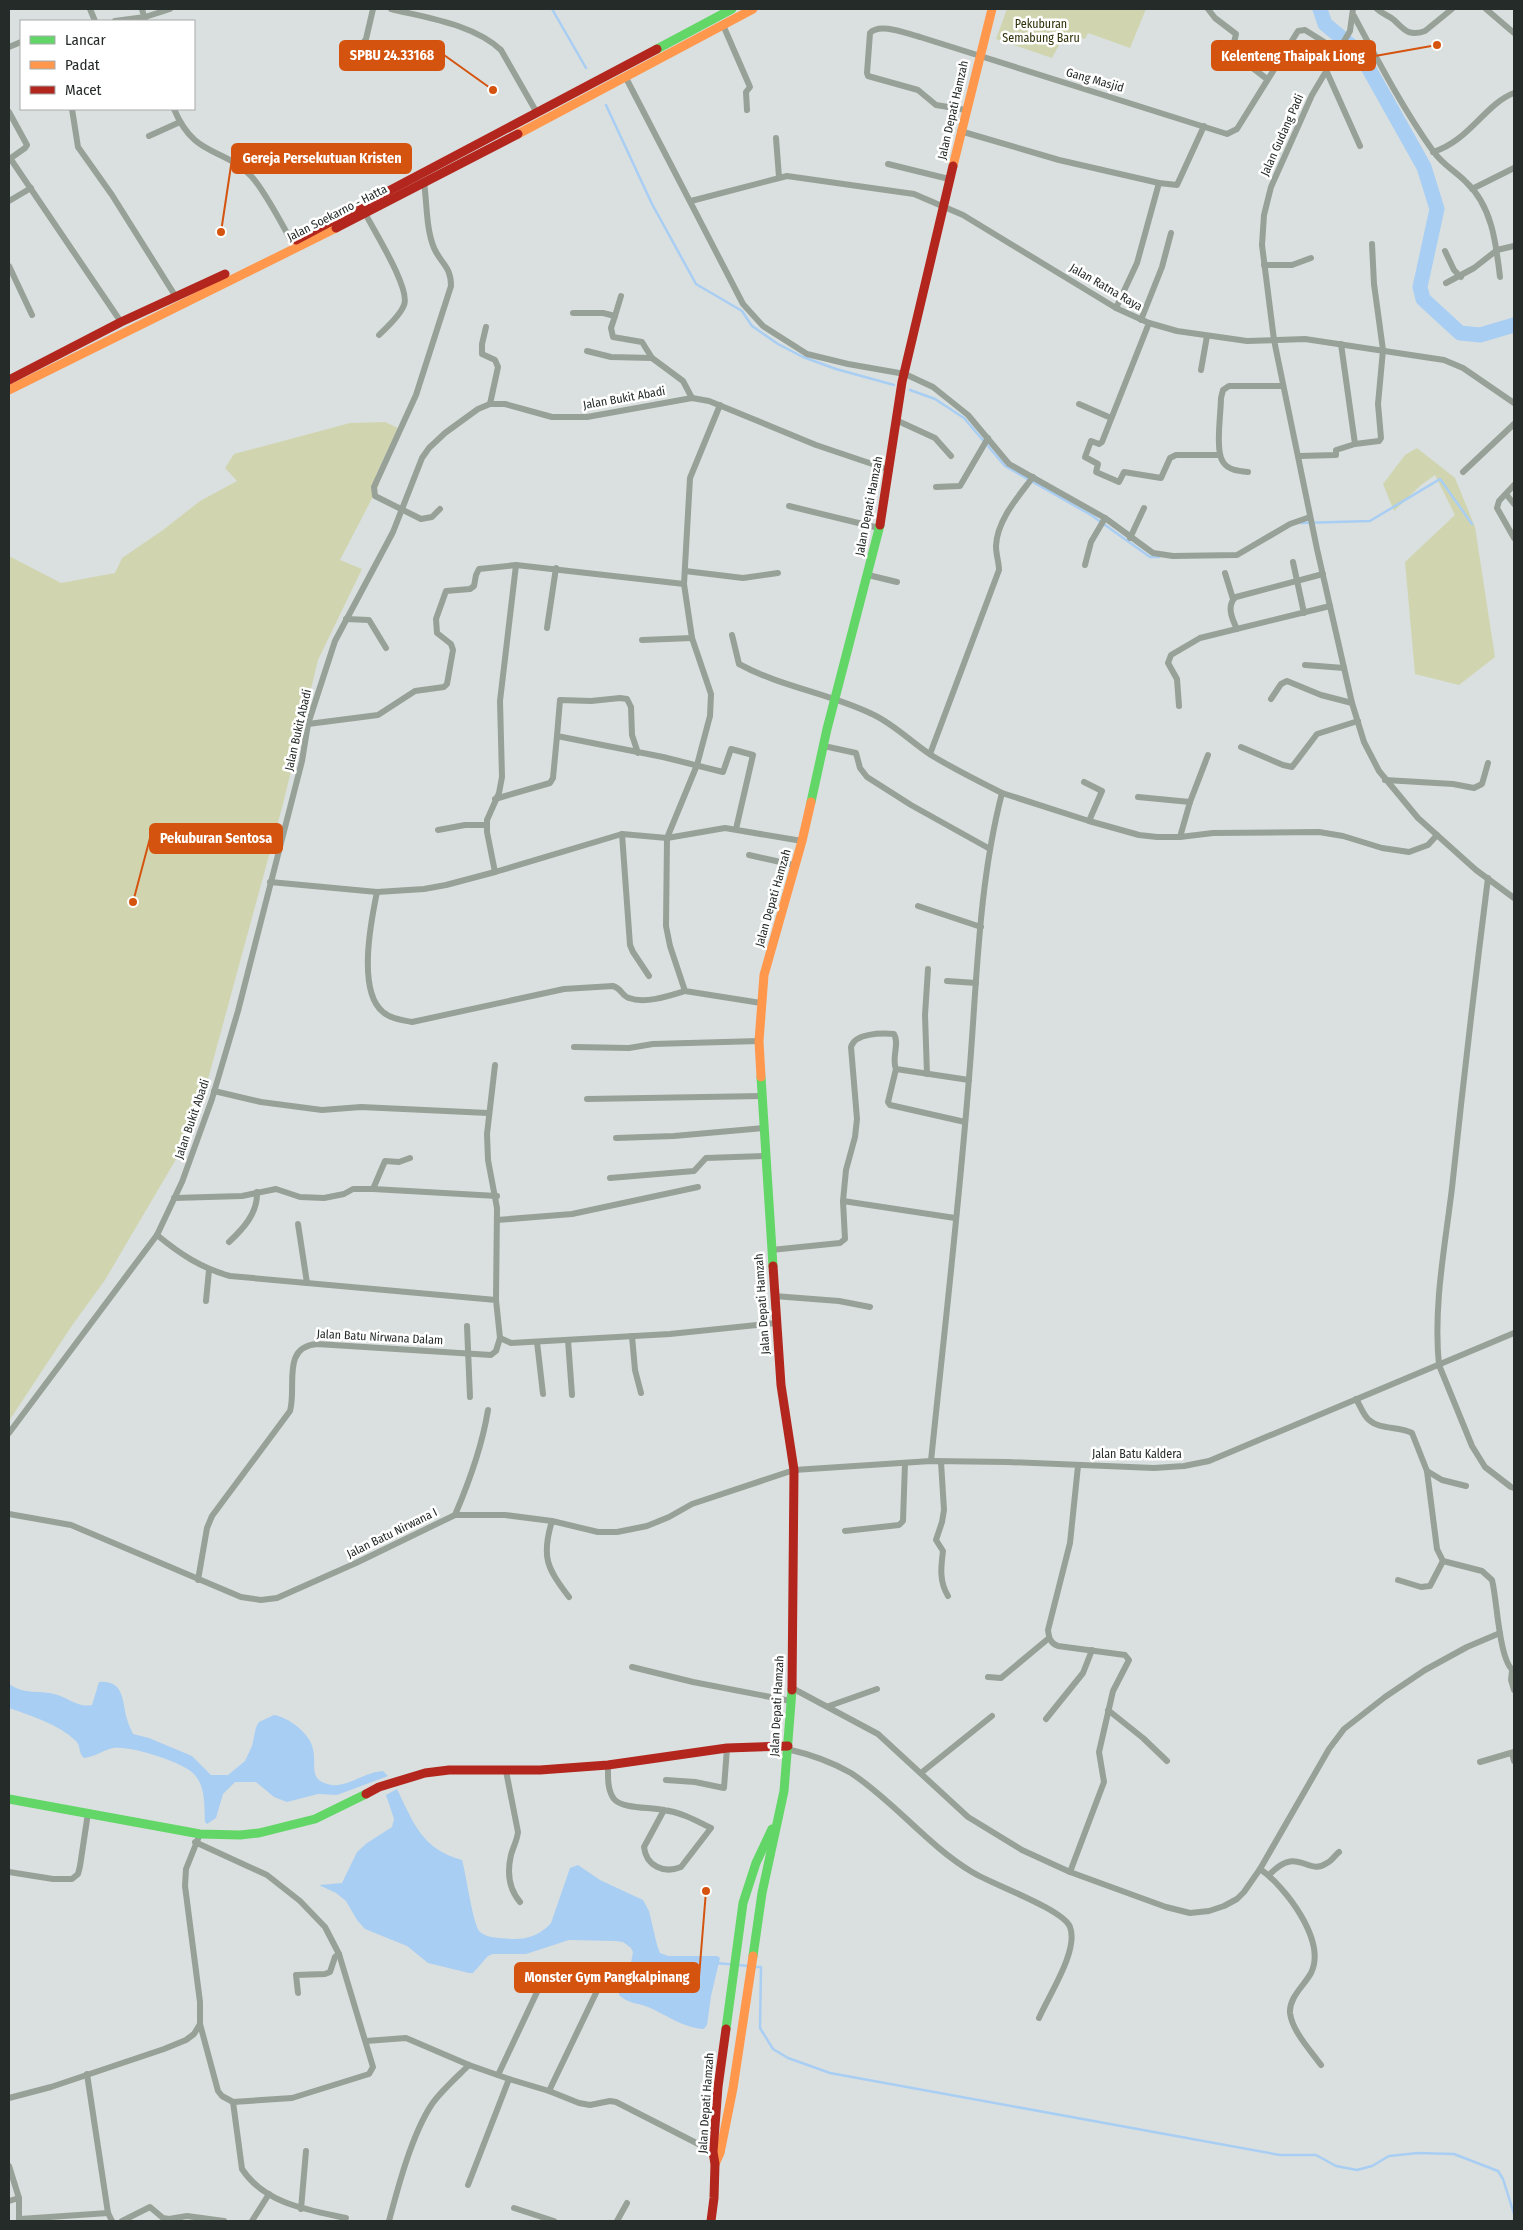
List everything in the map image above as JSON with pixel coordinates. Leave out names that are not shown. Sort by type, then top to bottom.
[{"type":"main road","name":"Jalan Soekarno - Hatta","points":[[9,390],[620,70],[732,9]]},
{"type":"main road","name":"Jalan Soekarno - Hatta","points":[[9,380],[121,322],[176,297],[202,289],[365,213],[626,78],[753,9]]},
{"type":"main road","name":"Jalan Depati Hamzah","points":[[711,2221],[715,2164],[750,1979],[763,1886],[784,1791],[792,1688],[794,1470],[781,1385],[774,1296],[759,1041],[760,1003],[764,975],[802,841],[835,699],[879,528],[898,421],[902,382],[960,131],[992,9]]},
{"type":"main road","points":[[620,70],[626,78]]},
{"type":"main road","points":[[9,1799],[200,1834],[259,1833],[315,1819],[379,1787],[401,1779],[449,1770],[506,1771],[608,1765],[726,1748],[788,1748]]},
{"type":"main road","name":"Jalan Depati Hamzah","points":[[717,2153],[718,2087],[734,1960],[747,1888],[779,1813]]},
{"type":"street","points":[[142,9],[145,19]]},
{"type":"street","points":[[130,20],[145,19],[170,9]]},
{"type":"street","points":[[366,65],[359,60],[356,52],[366,39],[373,9]]},
{"type":"street","points":[[391,9],[453,24],[494,44],[501,50],[536,113]]},
{"type":"street","points":[[1208,9],[1215,18],[1236,34],[1233,47],[1237,56],[1267,79],[1293,38],[1302,29],[1338,49]]},
{"type":"street","points":[[1377,9],[1393,19],[1404,31],[1420,32],[1424,31],[1452,9]]},
{"type":"street","points":[[1486,9],[1514,34]]},
{"type":"street","points":[[1353,12],[1380,65],[1433,152],[1445,166],[1472,189],[1486,211],[1497,250],[1500,277]]},
{"type":"street","name":"Jalan Gudang Padi","points":[[1353,12],[1348,34],[1326,70],[1285,152],[1270,187],[1262,230],[1264,265],[1274,340],[1330,606],[1352,704],[1364,742],[1385,780],[1418,818],[1514,898]]},
{"type":"street","points":[[723,25],[750,87],[746,92],[748,110]]},
{"type":"street","name":"Gang Masjid","points":[[966,110],[936,104],[918,90],[868,76],[866,73],[870,33],[880,28],[920,37],[978,57],[1116,97],[1231,134],[1237,129],[1267,79]]},
{"type":"street","points":[[1326,70],[1360,146]]},
{"type":"street","points":[[626,78],[743,304],[763,326],[807,354],[848,364],[905,374],[933,387],[968,416],[1003,458],[1146,549],[1160,554],[1232,556],[1246,551],[1290,524],[1311,519]]},
{"type":"street","points":[[1433,152],[1448,147],[1460,139],[1493,108],[1514,93]]},
{"type":"street","points":[[72,110],[78,147],[112,195],[176,297]]},
{"type":"street","points":[[174,110],[192,139],[202,147],[238,165],[253,179],[292,242]]},
{"type":"street","points":[[9,112],[26,145],[26,148],[11,158],[11,160],[121,322]]},
{"type":"street","points":[[150,136],[180,122]]},
{"type":"street","points":[[960,131],[1059,160],[1159,183],[1177,185],[1204,126]]},
{"type":"street","points":[[776,138],[779,177]]},
{"type":"street","points":[[888,164],[949,179]]},
{"type":"street","points":[[1472,189],[1514,168]]},
{"type":"street","name":"Jalan Ratna Raya","points":[[691,202],[779,177],[799,177],[914,194],[962,215],[1116,308],[1149,323],[1177,331],[1207,336],[1247,341],[1305,339],[1444,360],[1463,368],[1514,403]]},
{"type":"street","points":[[424,182],[430,236],[434,249],[451,275],[451,286],[416,395],[374,487],[375,496],[421,519],[432,517],[440,509]]},
{"type":"street","points":[[1116,308],[1137,263],[1159,183]]},
{"type":"street","points":[[9,201],[31,188]]},
{"type":"street","points":[[365,213],[403,284],[406,299],[404,306],[379,335]]},
{"type":"street","points":[[1141,320],[1162,267],[1171,233]]},
{"type":"street","points":[[1299,456],[1336,455],[1336,450],[1355,444],[1379,441],[1382,438],[1378,404],[1383,350],[1374,284],[1372,244]]},
{"type":"street","points":[[1446,283],[1461,277],[1497,250],[1514,246]]},
{"type":"street","points":[[1445,251],[1454,270],[1461,277]]},
{"type":"street","points":[[1264,265],[1292,265],[1311,258]]},
{"type":"street","points":[[9,266],[32,315]]},
{"type":"street","points":[[621,296],[611,328],[613,337],[642,342],[652,358],[683,381],[692,398]]},
{"type":"street","points":[[573,313],[603,313],[615,316]]},
{"type":"street","points":[[1149,323],[1102,442],[1099,444],[1091,441],[1085,457],[1098,464],[1096,472],[1099,476],[1119,482],[1124,472],[1161,478],[1170,458],[1176,455],[1220,455]]},
{"type":"street","points":[[486,327],[482,354],[495,360],[498,366],[490,404]]},
{"type":"street","points":[[1201,370],[1207,336]]},
{"type":"street","points":[[1341,344],[1355,444]]},
{"type":"street","points":[[587,351],[611,357],[652,358]]},
{"type":"street","points":[[1248,472],[1235,471],[1223,462],[1220,455],[1221,398],[1223,390],[1229,386],[1283,386]]},
{"type":"street","name":"Jalan Bukit Abadi","points":[[9,1433],[157,1235],[174,1198],[194,1149],[214,1091],[238,1011],[302,761],[308,724],[324,672],[346,619],[393,532],[422,458],[429,448],[464,418],[490,404],[505,404],[552,417],[587,417],[692,398],[720,405],[816,445],[890,470]]},
{"type":"street","points":[[1079,404],[1111,418]]},
{"type":"street","points":[[685,991],[670,946],[666,926],[667,838],[696,765],[710,720],[710,694],[692,638],[684,584],[690,478],[720,405]]},
{"type":"street","points":[[898,421],[935,438],[951,456]]},
{"type":"street","points":[[1463,472],[1514,424]]},
{"type":"street","points":[[936,487],[960,486],[987,440]]},
{"type":"street","points":[[930,754],[999,570],[996,554],[999,532],[1004,519],[1032,478]]},
{"type":"street","points":[[1514,485],[1499,501],[1497,508],[1514,538]]},
{"type":"street","points":[[1506,494],[1514,504]]},
{"type":"street","points":[[789,506],[879,528]]},
{"type":"street","points":[[1130,538],[1144,508]]},
{"type":"street","points":[[1085,565],[1091,542],[1103,520]]},
{"type":"street","points":[[1293,562],[1304,613]]},
{"type":"street","points":[[308,724],[378,715],[415,691],[444,687],[447,684],[453,650],[451,644],[437,633],[436,619],[446,591],[470,589],[474,586],[479,569],[516,565],[556,568],[684,584]]},
{"type":"street","points":[[495,872],[487,825],[499,793],[502,778],[500,701],[516,565]]},
{"type":"street","points":[[547,628],[556,568]]},
{"type":"street","points":[[685,571],[743,578],[778,573]]},
{"type":"street","points":[[1225,573],[1233,599],[1231,602],[1232,614],[1237,629]]},
{"type":"street","points":[[1233,599],[1323,574]]},
{"type":"street","points":[[868,575],[897,582]]},
{"type":"street","points":[[1179,706],[1177,679],[1168,663],[1170,655],[1194,640],[1330,606]]},
{"type":"street","points":[[346,619],[369,620],[386,648]]},
{"type":"street","points":[[732,635],[740,664],[769,679],[835,699],[881,718],[930,754],[1002,793],[1089,821],[1144,836],[1180,837],[1213,833],[1320,832],[1343,836],[1382,848],[1409,852],[1428,845],[1437,835]]},
{"type":"street","points":[[642,640],[692,638]]},
{"type":"street","points":[[1305,665],[1344,668]]},
{"type":"street","points":[[1271,699],[1280,684],[1287,681],[1322,695],[1352,704]]},
{"type":"street","points":[[495,800],[550,783],[553,778],[560,700],[627,699],[632,707],[632,735],[638,753]]},
{"type":"street","points":[[1242,747],[1292,767],[1317,734],[1358,720]]},
{"type":"street","points":[[556,736],[723,772],[732,748],[753,755],[736,829]]},
{"type":"street","points":[[824,746],[856,753],[860,768],[868,777],[911,805],[990,848]]},
{"type":"street","points":[[1180,837],[1190,802],[1208,755]]},
{"type":"street","points":[[1385,780],[1453,784],[1474,788],[1482,784],[1488,763]]},
{"type":"street","points":[[1084,782],[1102,791],[1089,821]]},
{"type":"street","points":[[931,1461],[969,1080],[981,927],[990,848],[1002,793]]},
{"type":"street","points":[[1138,797],[1190,802]]},
{"type":"street","points":[[438,830],[466,825],[487,825]]},
{"type":"street","points":[[270,882],[377,892],[446,885],[622,834],[667,838],[711,830],[736,829],[802,841]]},
{"type":"street","points":[[622,834],[630,945],[632,952],[649,976]]},
{"type":"street","points":[[749,856],[794,865]]},
{"type":"street","points":[[1488,878],[1464,1068],[1444,1255],[1437,1335],[1438,1365],[1472,1446],[1485,1467],[1514,1488]]},
{"type":"street","points":[[377,892],[370,940],[369,989],[375,1004],[383,1013],[395,1018],[412,1022],[564,989],[613,986],[617,987],[626,998],[633,1000],[664,997],[685,991],[760,1003]]},
{"type":"street","points":[[918,906],[981,927]]},
{"type":"street","points":[[927,1074],[925,1015],[928,969]]},
{"type":"street","points":[[947,981],[976,983]]},
{"type":"street","points":[[771,1250],[843,1242],[845,1239],[843,1202],[846,1170],[857,1119],[852,1043],[864,1036],[894,1034],[896,1039],[894,1059],[896,1069],[888,1102],[890,1105],[965,1122]]},
{"type":"street","points":[[574,1047],[629,1048],[653,1044],[759,1041]]},
{"type":"street","points":[[495,1065],[488,1112],[488,1160],[496,1196],[498,1220],[496,1300],[500,1338],[511,1343],[538,1342],[776,1323]]},
{"type":"street","points":[[896,1069],[969,1080]]},
{"type":"street","points":[[214,1091],[261,1102],[322,1110],[360,1107],[488,1112]]},
{"type":"street","points":[[587,1098],[762,1096]]},
{"type":"street","points":[[616,1138],[674,1136],[764,1128]]},
{"type":"street","points":[[610,1178],[694,1171],[706,1158],[766,1156]]},
{"type":"street","points":[[372,1188],[385,1161],[399,1162],[410,1158]]},
{"type":"street","points":[[498,1220],[579,1213],[698,1187]]},
{"type":"street","points":[[174,1198],[242,1196],[276,1189],[300,1197],[324,1198],[344,1194],[353,1189],[372,1188],[496,1196]]},
{"type":"street","points":[[229,1242],[246,1224],[252,1213],[257,1199],[256,1192]]},
{"type":"street","points":[[843,1202],[955,1218]]},
{"type":"street","points":[[298,1224],[307,1283]]},
{"type":"street","points":[[157,1235],[182,1255],[209,1270],[230,1276],[496,1300]]},
{"type":"street","points":[[206,1302],[209,1270]]},
{"type":"street","points":[[774,1296],[839,1301],[870,1307]]},
{"type":"street","points":[[467,1326],[470,1397]]},
{"type":"street","name":"Jalan Batu Kaldera","points":[[794,1470],[931,1461],[1154,1468],[1184,1466],[1209,1461],[1514,1333]]},
{"type":"street","points":[[632,1336],[635,1370],[641,1392]]},
{"type":"street","name":"Jalan Batu Nirwana Dalam","points":[[198,1580],[207,1528],[212,1516],[290,1411],[293,1364],[298,1351],[306,1345],[317,1344],[491,1355],[496,1351],[500,1338]]},
{"type":"street","points":[[568,1340],[572,1395]]},
{"type":"street","points":[[538,1342],[543,1394]]},
{"type":"street","points":[[1356,1399],[1367,1419],[1378,1426],[1404,1429],[1412,1433],[1427,1471],[1438,1549],[1443,1561]]},
{"type":"street","points":[[455,1515],[474,1471],[483,1440],[488,1410]]},
{"type":"street","points":[[941,1462],[944,1510],[942,1522],[936,1534],[936,1540],[943,1551],[940,1566],[944,1589],[948,1596]]},
{"type":"street","points":[[845,1531],[899,1525],[903,1521],[905,1463]]},
{"type":"street","points":[[1070,1872],[1104,1782],[1099,1752],[1113,1691],[1129,1660],[1125,1655],[1058,1646],[1052,1644],[1049,1638],[1048,1630],[1070,1543],[1078,1466]]},
{"type":"street","name":"Jalan Batu Nirwana I","points":[[9,1514],[71,1525],[241,1597],[261,1600],[277,1598],[356,1563],[455,1515],[505,1515],[552,1521],[598,1532],[616,1532],[669,1517],[692,1504],[794,1470]]},
{"type":"street","points":[[1427,1471],[1442,1480],[1466,1486]]},
{"type":"street","points":[[552,1521],[546,1542],[548,1564],[553,1576],[569,1597]]},
{"type":"street","points":[[1398,1580],[1421,1588],[1430,1586],[1443,1561]]},
{"type":"street","points":[[1443,1561],[1482,1571],[1488,1575],[1494,1587],[1500,1633],[1508,1665],[1513,1671],[1511,1680],[1514,1690]]},
{"type":"street","points":[[792,1688],[829,1706],[878,1734],[976,1823],[1022,1850],[1070,1872],[1166,1908],[1190,1913],[1209,1911],[1237,1899],[1260,1869],[1329,1749],[1344,1729],[1385,1697],[1425,1670],[1467,1647],[1500,1633]]},
{"type":"street","points":[[988,1677],[1001,1678],[1049,1638]]},
{"type":"street","points":[[1046,1719],[1083,1673],[1092,1650]]},
{"type":"street","points":[[632,1667],[693,1682],[791,1701]]},
{"type":"street","points":[[829,1706],[877,1689]]},
{"type":"street","points":[[1108,1710],[1143,1738],[1167,1761]]},
{"type":"street","points":[[921,1773],[992,1716]]},
{"type":"street","points":[[666,1780],[695,1782],[724,1788],[726,1748]]},
{"type":"street","points":[[788,1748],[818,1758],[849,1772],[872,1788],[959,1864],[984,1879],[1054,1911],[1069,1924],[1073,1936],[1071,1951],[1039,2018]]},
{"type":"street","points":[[1480,1762],[1513,1752],[1514,1761]]},
{"type":"street","points":[[608,1765],[608,1786],[615,1801],[621,1805],[664,1810],[687,1816],[711,1828],[681,1867],[674,1870],[660,1868],[648,1861],[644,1853],[644,1847],[664,1810]]},
{"type":"street","points":[[506,1771],[518,1832],[517,1842],[511,1852],[510,1884],[511,1892],[520,1902]]},
{"type":"street","points":[[9,1872],[72,1879],[78,1874],[80,1866],[88,1813]]},
{"type":"street","points":[[195,1842],[267,1875],[300,1901],[325,1926],[338,1954],[374,2067],[369,2074],[292,2098],[234,2102],[222,2096],[218,2091],[200,2024],[200,2002],[185,1886],[186,1869],[195,1842],[200,1834]]},
{"type":"street","points":[[1269,1875],[1285,1861],[1295,1860],[1310,1866],[1320,1866],[1328,1863],[1339,1852]]},
{"type":"street","points":[[1260,1869],[1269,1875],[1307,1925],[1312,1942],[1314,1961],[1311,1972],[1290,2004],[1290,2011],[1291,2019],[1298,2032],[1321,2065]]},
{"type":"street","points":[[298,1993],[296,1975],[325,1974],[330,1972],[335,1957],[338,1954]]},
{"type":"street","points":[[549,2091],[607,1970]]},
{"type":"street","points":[[498,2075],[546,1973]]},
{"type":"street","points":[[9,2098],[51,2087],[186,2040],[194,2034],[200,2024]]},
{"type":"street","points":[[366,2041],[406,2038],[469,2064],[549,2091],[579,2104],[590,2105],[610,2101],[616,2102],[717,2153]]},
{"type":"street","points":[[389,2221],[396,2194],[418,2133],[431,2106],[469,2064]]},
{"type":"street","points":[[87,2074],[108,2213],[112,2221]]},
{"type":"street","points":[[468,2185],[509,2079]]},
{"type":"street","points":[[234,2102],[242,2169],[248,2177],[277,2200],[301,2209],[346,2218]]},
{"type":"street","points":[[301,2209],[306,2152]]},
{"type":"street","points":[[9,2166],[19,2198],[20,2220],[108,2213]]},
{"type":"street","points":[[252,2221],[269,2194]]},
{"type":"street","points":[[9,2201],[19,2198]]},
{"type":"street","points":[[616,2221],[628,2203]]},
{"type":"street","points":[[122,2221],[150,2207],[163,2218],[187,2216],[224,2221]]},
{"type":"street","points":[[514,2208],[553,2221]]},
{"type":"green space","name":"Pekuburan Semabung Baru","points":[[1007,9],[1146,9],[1130,48],[1088,33],[1085,39],[1066,32],[1052,58],[996,39]]},
{"type":"green space","points":[[385,422],[398,428],[376,475],[379,485],[340,560],[362,569],[318,660],[283,804],[195,1127],[105,1280],[71,1327],[9,1421],[9,556],[61,583],[115,573],[122,558],[163,530],[200,501],[237,481],[225,468],[234,454],[350,423]]},
{"type":"green space","points":[[1417,448],[1455,478],[1475,527],[1495,657],[1459,685],[1415,674],[1405,562],[1455,515],[1435,475],[1421,485],[1394,511],[1383,484],[1405,455]]},
{"type":"water","points":[[99,1682],[107,1682],[118,1688],[123,1699],[127,1721],[133,1734],[149,1738],[192,1756],[211,1775],[228,1775],[245,1761],[252,1746],[259,1722],[274,1715],[292,1722],[308,1737],[313,1749],[316,1776],[324,1783],[332,1785],[344,1784],[383,1771],[388,1776],[337,1795],[318,1794],[287,1802],[274,1797],[256,1782],[235,1782],[223,1794],[216,1818],[207,1824],[205,1822],[204,1796],[201,1785],[194,1774],[188,1769],[156,1755],[131,1749],[113,1748],[84,1758],[79,1745],[69,1735],[44,1721],[9,1708],[9,1684],[21,1690],[54,1694],[77,1704],[87,1706],[92,1705]]},
{"type":"water","points":[[397,1789],[414,1824],[428,1842],[448,1855],[462,1860],[477,1928],[487,1936],[519,1939],[543,1931],[551,1923],[570,1868],[578,1865],[600,1880],[643,1900],[649,1911],[660,1953],[668,1956],[717,1956],[720,1958],[711,1996],[707,2025],[704,2029],[682,2024],[648,2007],[630,2002],[619,1995],[619,1991],[630,1968],[633,1952],[623,1942],[569,1940],[526,1954],[493,1954],[488,1956],[473,1973],[469,1973],[428,1963],[407,1946],[365,1929],[357,1920],[346,1901],[336,1893],[319,1885],[342,1883],[357,1852],[367,1843],[392,1827],[394,1819],[386,1795]]},
{"type":"waterway","points":[[552,9],[586,68]]},
{"type":"waterway","points":[[1320,9],[1325,24],[1360,53],[1424,167],[1437,209],[1420,287],[1423,299],[1460,333],[1480,335],[1514,325]]},
{"type":"waterway","points":[[606,105],[652,204],[696,284],[742,311],[752,326],[778,344],[803,357],[836,369],[894,385]]},
{"type":"waterway","points":[[910,390],[935,399],[964,418],[1005,466],[1091,515],[1150,557],[1159,557]]},
{"type":"waterway","points":[[1301,523],[1370,521],[1440,479],[1472,524]]},
{"type":"waterway","points":[[716,1963],[748,1966]]},
{"type":"waterway","points":[[753,1967],[761,1967],[760,2028],[773,2049],[788,2058],[830,2073],[1280,2155],[1316,2155],[1336,2166],[1357,2170],[1372,2166],[1389,2156],[1418,2153],[1454,2154],[1498,2171],[1503,2179],[1514,2214]]},
{"type":"traffic: fast","points":[[657,49],[732,9]]},
{"type":"traffic: fast","points":[[811,802],[827,729],[880,525]]},
{"type":"traffic: fast","points":[[761,1077],[773,1266]]},
{"type":"traffic: fast","points":[[753,1956],[762,1893],[784,1791],[792,1690]]},
{"type":"traffic: fast","points":[[9,1799],[200,1834],[240,1835],[259,1833],[315,1819],[366,1794]]},
{"type":"traffic: fast","points":[[726,2029],[743,1903],[756,1863],[772,1829]]},
{"type":"traffic: slow","points":[[518,134],[753,9]]},
{"type":"traffic: slow","points":[[953,166],[992,9]]},
{"type":"traffic: slow","points":[[9,390],[336,228]]},
{"type":"traffic: slow","points":[[761,1077],[759,1041],[764,975],[802,841],[811,802]]},
{"type":"traffic: slow","points":[[715,2164],[720,2153],[733,2088],[753,1956]]},
{"type":"traffic: jam","points":[[296,240],[657,49]]},
{"type":"traffic: jam","points":[[336,228],[518,134]]},
{"type":"traffic: jam","points":[[880,525],[902,382],[953,166]]},
{"type":"traffic: jam","points":[[9,380],[121,322],[225,274]]},
{"type":"traffic: jam","points":[[773,1266],[781,1385],[794,1470],[792,1690]]},
{"type":"traffic: jam","points":[[366,1794],[379,1787],[425,1773],[449,1770],[540,1770],[608,1765],[727,1748],[788,1746]]},
{"type":"traffic: jam","points":[[711,2221],[714,2198],[715,2164],[713,2152],[718,2087],[726,2029]]},
{"type":"place","name":"Kelenteng Thaipak Liong","points":[[1437,45]]},
{"type":"place","name":"SPBU 24.33168","points":[[493,90]]},
{"type":"place","name":"Gereja Persekutuan Kristen","points":[[221,232]]},
{"type":"place","name":"Pekuburan Sentosa","points":[[133,902]]},
{"type":"place","name":"Monster Gym Pangkalpinang","points":[[706,1891]]}]
